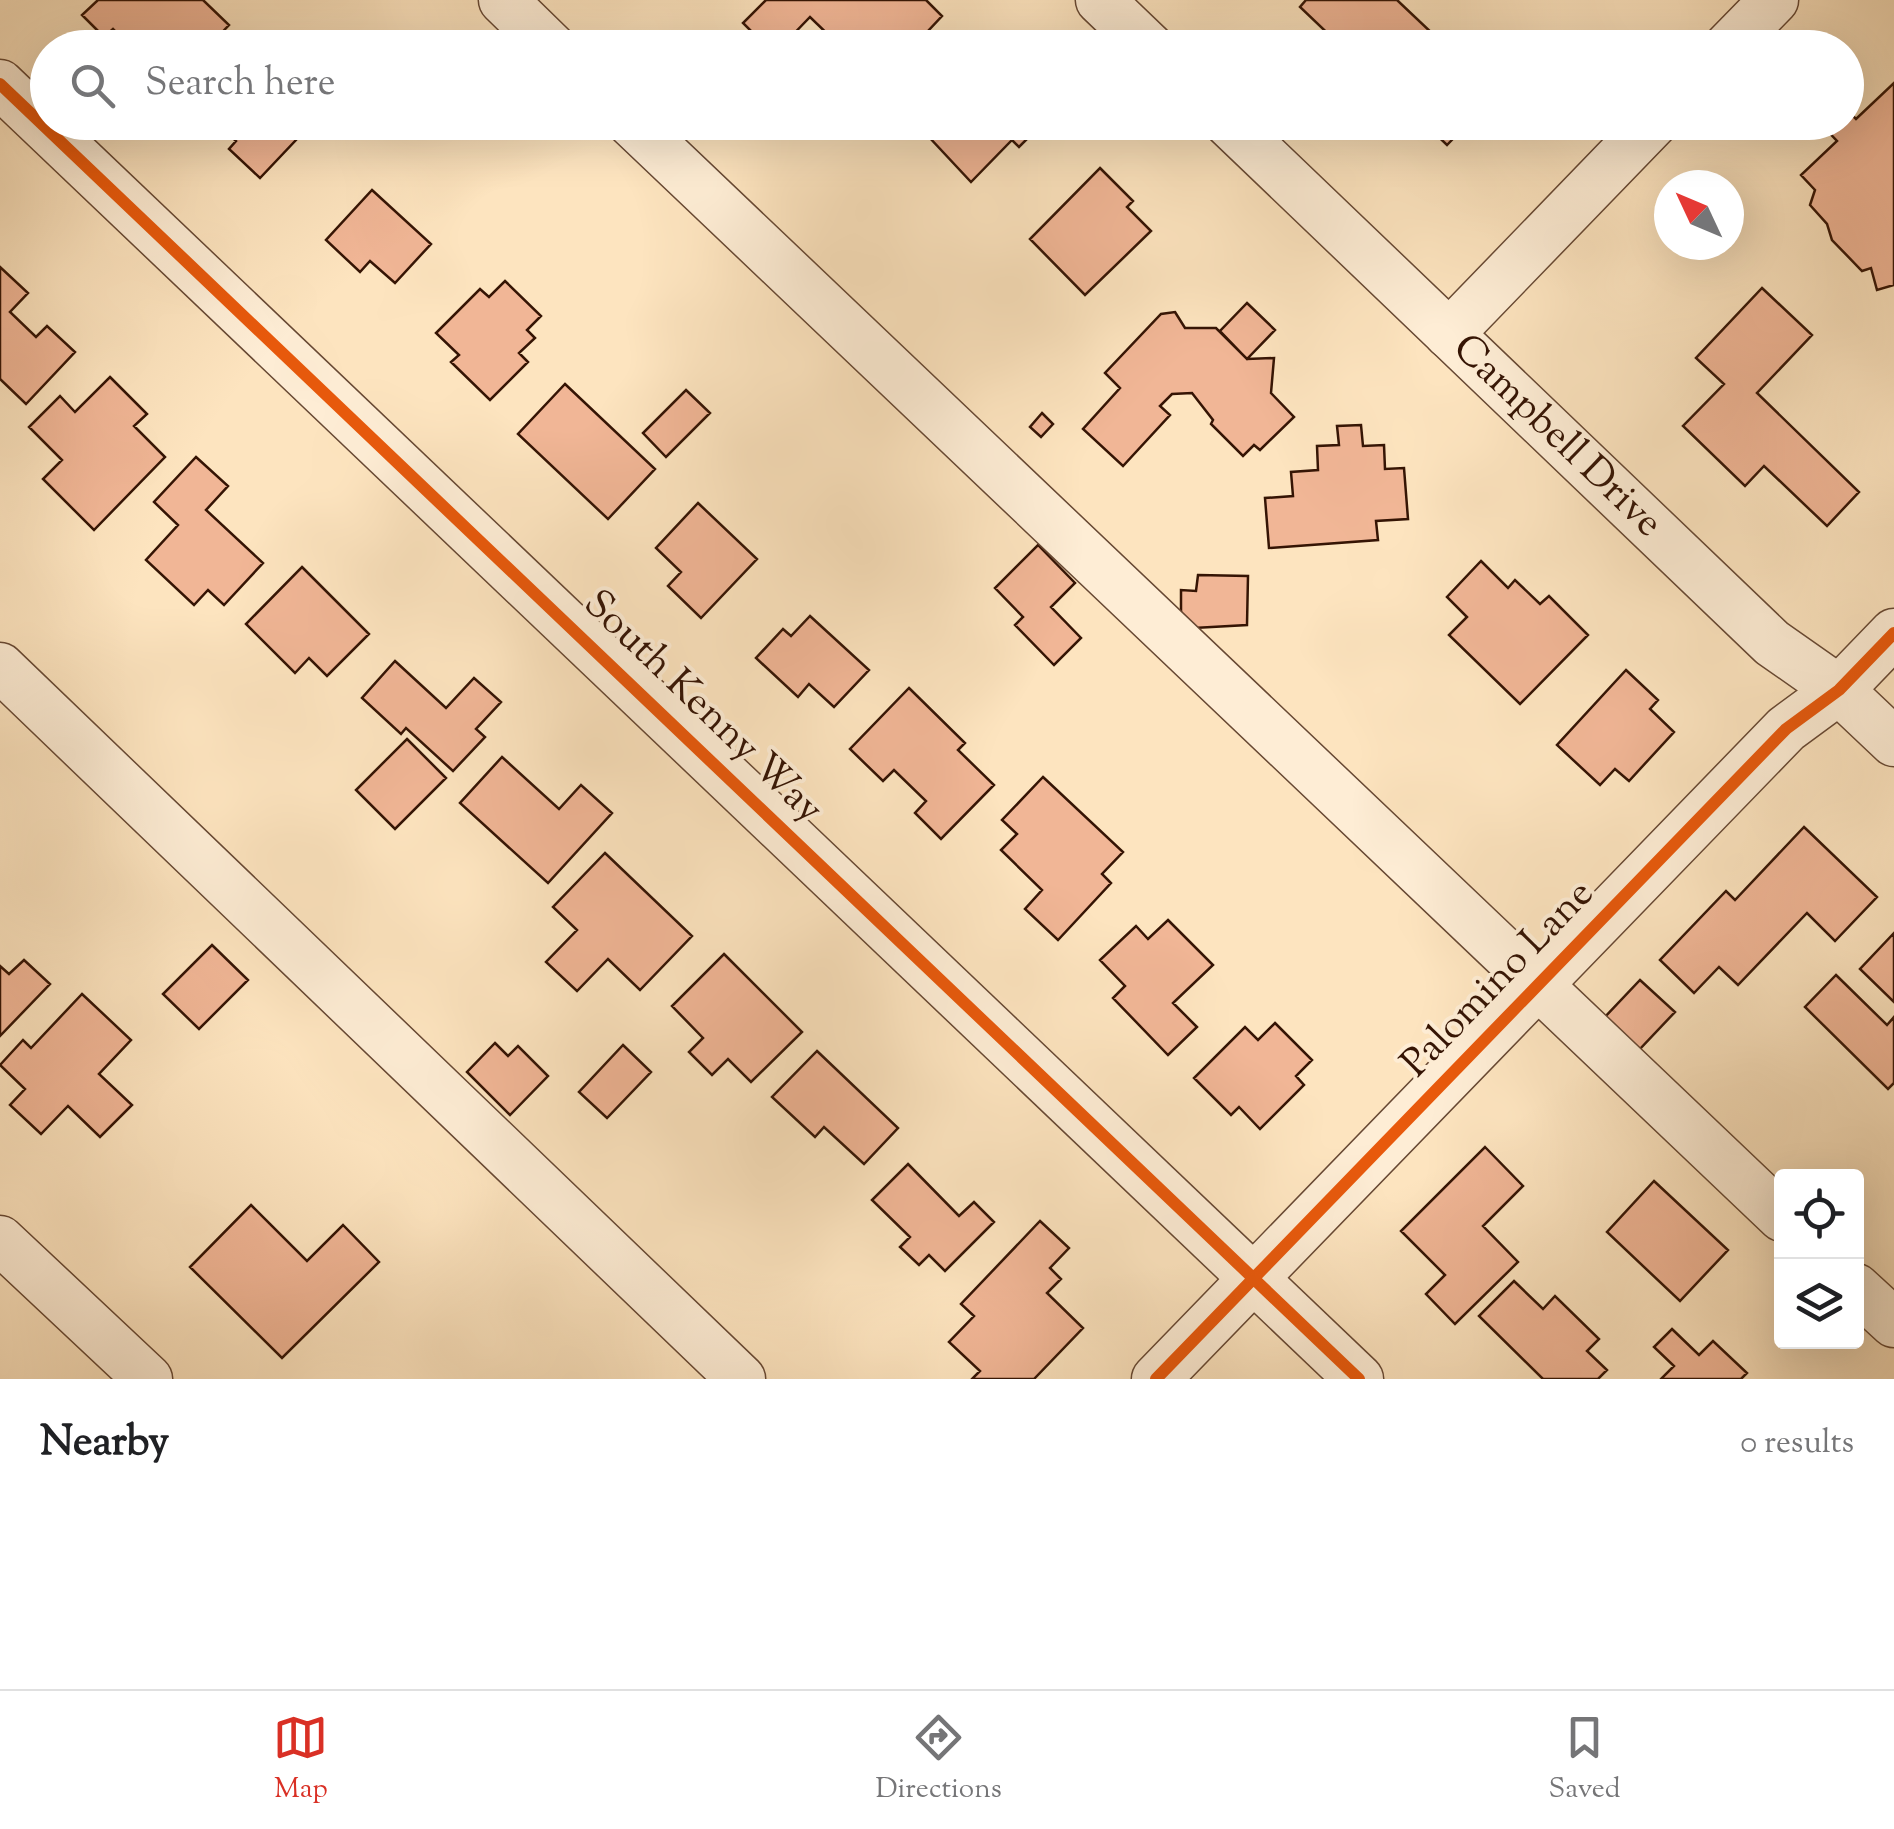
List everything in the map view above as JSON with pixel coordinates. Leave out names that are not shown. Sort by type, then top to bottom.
[{"type":"street","points":[[503,0],[534,30]]},
{"type":"street","points":[[1100,0],[1131,30]]},
{"type":"street","points":[[1745,30],[1774,0]]},
{"type":"street","name":"South Kenny Way","points":[[0,84],[30,113]]},
{"type":"street","name":"South Kenny Way","points":[[59,140],[1359,1379]]},
{"type":"street","points":[[650,140],[1774,1209]]},
{"type":"street","name":"Campbell Drive","points":[[1247,140],[1772,643],[1838,690],[1894,742]]},
{"type":"street","points":[[1448,334],[1637,140]]},
{"type":"street","name":"Palomino Lane","points":[[1156,1379],[1786,729],[1838,690],[1894,634]]},
{"type":"street","points":[[0,667],[741,1379]]},
{"type":"street","points":[[0,1240],[148,1379]]},
{"type":"street","points":[[1864,1295],[1894,1323]]},
{"type":"building","points":[[98,0],[203,0],[229,25],[224,30],[97,30],[82,15]]},
{"type":"building","points":[[766,0],[926,0],[942,16],[929,30],[823,30],[810,17],[797,30],[750,30],[743,23]]},
{"type":"building","points":[[1306,0],[1397,0],[1429,30],[1324,30],[1300,7]]},
{"type":"building","points":[[1894,83],[1894,285],[1877,290],[1871,268],[1862,271],[1832,240],[1827,224],[1810,205],[1815,190],[1801,175],[1836,140],[1864,140],[1864,111]]},
{"type":"building","points":[[296,140],[260,178],[229,149],[236,141]]},
{"type":"building","points":[[932,140],[1012,140],[971,182]]},
{"type":"building","points":[[1100,168],[1133,201],[1127,207],[1151,231],[1085,295],[1030,239]]},
{"type":"building","points":[[372,190],[431,244],[395,283],[370,261],[360,272],[326,240]]},
{"type":"building","points":[[0,267],[28,293],[10,312],[36,337],[47,326],[75,352],[26,404],[0,379]]},
{"type":"building","points":[[505,281],[541,316],[527,330],[535,338],[519,353],[528,362],[490,400],[451,362],[459,355],[436,333],[480,289],[489,297]]},
{"type":"building","points":[[1762,288],[1812,335],[1757,393],[1859,492],[1827,526],[1764,466],[1745,486],[1683,426],[1724,384],[1696,358]]},
{"type":"building","points":[[1247,303],[1275,330],[1247,359],[1220,331]]},
{"type":"building","points":[[1175,312],[1185,328],[1216,328],[1247,359],[1274,358],[1271,393],[1294,417],[1260,450],[1254,445],[1243,456],[1211,424],[1213,420],[1192,393],[1172,394],[1160,406],[1170,415],[1123,466],[1083,429],[1120,388],[1105,373],[1161,314]]},
{"type":"building","points":[[110,377],[147,414],[134,426],[165,457],[94,530],[43,479],[62,460],[29,427],[60,396],[75,412]]},
{"type":"building","points":[[565,384],[655,469],[608,519],[518,434]]},
{"type":"building","points":[[686,390],[710,413],[666,457],[643,433]]},
{"type":"building","points":[[1042,413],[1053,424],[1041,437],[1030,427]]},
{"type":"building","points":[[1361,425],[1363,446],[1384,445],[1385,469],[1404,468],[1408,519],[1376,521],[1378,540],[1269,548],[1265,498],[1293,496],[1291,472],[1318,470],[1317,446],[1339,445],[1337,426]]},
{"type":"building","points":[[196,457],[228,486],[206,510],[263,563],[224,605],[208,590],[194,605],[146,560],[178,525],[154,502]]},
{"type":"building","points":[[698,503],[757,559],[701,618],[668,586],[681,572],[656,548]]},
{"type":"building","points":[[1038,545],[1075,583],[1051,607],[1081,638],[1054,665],[1015,625],[1023,617],[995,588]]},
{"type":"building","points":[[1481,561],[1508,588],[1515,580],[1540,604],[1549,596],[1588,635],[1520,704],[1449,635],[1467,617],[1447,597]]},
{"type":"building","points":[[302,567],[369,634],[327,676],[309,658],[295,673],[246,624]]},
{"type":"building","points":[[1198,575],[1248,576],[1247,625],[1194,628],[1181,614],[1181,590],[1196,591]]},
{"type":"building","points":[[810,616],[869,670],[834,707],[809,684],[798,697],[756,658],[783,629],[791,636]]},
{"type":"building","points":[[395,661],[446,708],[474,678],[501,702],[476,729],[485,737],[453,771],[406,728],[401,734],[362,698]]},
{"type":"building","points":[[1626,670],[1658,700],[1650,709],[1674,732],[1629,781],[1615,769],[1600,785],[1557,745]]},
{"type":"building","points":[[909,688],[965,743],[958,750],[994,785],[941,839],[915,813],[926,801],[894,770],[883,781],[850,749]]},
{"type":"building","points":[[407,739],[446,778],[395,829],[356,790]]},
{"type":"building","points":[[502,757],[559,809],[581,785],[612,813],[548,883],[460,803]]},
{"type":"building","points":[[1043,777],[1123,852],[1102,874],[1111,883],[1058,940],[1025,909],[1042,890],[1001,850],[1017,834],[1002,820]]},
{"type":"building","points":[[1804,827],[1877,897],[1835,941],[1807,913],[1738,985],[1719,967],[1694,993],[1660,960],[1726,891],[1735,900]]},
{"type":"building","points":[[605,853],[692,936],[640,990],[608,959],[577,991],[546,962],[577,930],[553,907]]},
{"type":"building","points":[[1168,920],[1213,965],[1173,1003],[1197,1027],[1168,1055],[1113,998],[1125,986],[1100,960],[1136,926],[1148,939]]},
{"type":"building","points":[[1894,933],[1894,1002],[1860,969]]},
{"type":"building","points":[[212,945],[248,980],[199,1029],[163,994]]},
{"type":"building","points":[[724,954],[802,1032],[751,1082],[728,1059],[712,1075],[689,1052],[703,1038],[672,1006]]},
{"type":"building","points":[[24,960],[50,984],[0,1036],[0,966],[9,974]]},
{"type":"building","points":[[1836,975],[1887,1025],[1894,1017],[1894,1083],[1888,1089],[1805,1007]]},
{"type":"building","points":[[1640,980],[1675,1012],[1638,1051],[1603,1019]]},
{"type":"building","points":[[82,994],[131,1040],[99,1074],[132,1105],[100,1137],[68,1106],[41,1134],[10,1105],[25,1089],[0,1065],[23,1040],[31,1048]]},
{"type":"building","points":[[1275,1023],[1312,1060],[1296,1076],[1304,1085],[1260,1129],[1239,1107],[1231,1115],[1194,1078],[1245,1027],[1258,1040]]},
{"type":"building","points":[[495,1043],[508,1056],[518,1046],[548,1076],[510,1115],[467,1072]]},
{"type":"building","points":[[623,1045],[651,1072],[607,1118],[579,1092]]},
{"type":"building","points":[[817,1051],[898,1128],[864,1164],[824,1127],[815,1137],[772,1097]]},
{"type":"building","points":[[1485,1147],[1523,1186],[1483,1226],[1518,1262],[1455,1324],[1426,1294],[1445,1275],[1401,1231]]},
{"type":"building","points":[[908,1164],[959,1216],[974,1202],[994,1222],[945,1271],[929,1255],[919,1265],[900,1247],[910,1237],[872,1200]]},
{"type":"building","points":[[1654,1181],[1728,1250],[1680,1301],[1607,1232]]},
{"type":"building","points":[[251,1205],[307,1261],[343,1225],[379,1262],[282,1358],[190,1267]]},
{"type":"building","points":[[1040,1221],[1069,1248],[1050,1268],[1061,1279],[1047,1293],[1083,1328],[1034,1379],[972,1379],[980,1371],[949,1342],[974,1316],[961,1304]]},
{"type":"building","points":[[1514,1281],[1543,1309],[1555,1296],[1599,1339],[1587,1351],[1607,1370],[1598,1379],[1543,1379],[1479,1316]]},
{"type":"building","points":[[1672,1329],[1699,1355],[1713,1341],[1747,1373],[1741,1379],[1661,1379],[1674,1366],[1654,1347]]},
{"type":"cycle path","points":[[0,84],[30,113]]},
{"type":"cycle path","points":[[59,140],[1359,1379]]},
{"type":"cycle path","points":[[1156,1379],[1786,729],[1839,690],[1894,633]]}]
